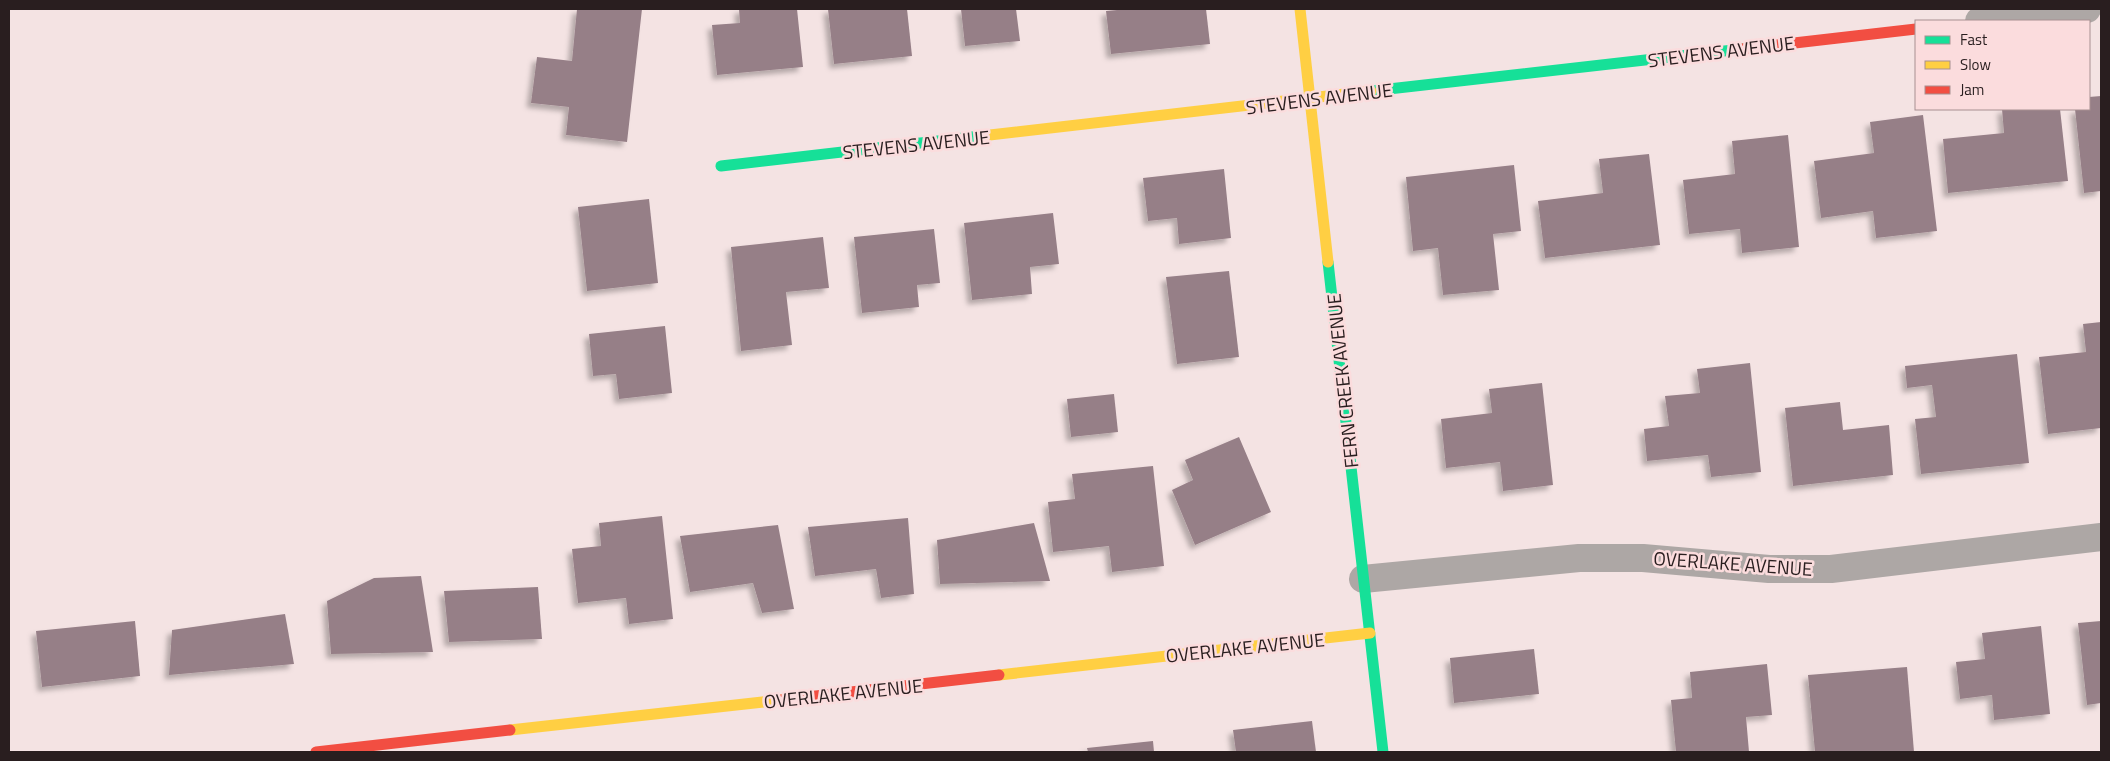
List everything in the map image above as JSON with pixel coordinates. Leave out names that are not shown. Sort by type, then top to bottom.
[{"type":"street","name":"FERN CREEK AVENUE","points":[[1300,9],[1383,752]]},
{"type":"street","points":[[1988,20],[2087,9]]},
{"type":"street","name":"STEVENS AVENUE","points":[[721,166],[1915,28]]},
{"type":"street","name":"OVERLAKE AVENUE","points":[[1364,579],[1579,558],[1643,558],[1769,569],[1831,569],[2101,537]]},
{"type":"street","name":"OVERLAKE AVENUE","points":[[316,752],[1370,633]]},
{"type":"building","points":[[577,9],[642,9],[627,142],[566,135],[569,107],[531,103],[537,57],[572,61]]},
{"type":"building","points":[[739,9],[797,9],[803,67],[717,75],[712,25],[740,23]]},
{"type":"building","points":[[828,9],[907,9],[912,56],[834,64]]},
{"type":"building","points":[[961,9],[1016,9],[1020,41],[965,46]]},
{"type":"building","points":[[1128,9],[1206,9],[1210,44],[1111,54],[1106,11]]},
{"type":"building","points":[[2101,96],[2101,191],[2084,193],[2075,110],[2090,110],[2090,97]]},
{"type":"building","points":[[2002,110],[2060,110],[2068,181],[1948,193],[1943,139],[2004,133]]},
{"type":"building","points":[[1923,115],[1937,231],[1876,238],[1873,211],[1821,218],[1814,161],[1874,153],[1870,122]]},
{"type":"building","points":[[1788,135],[1799,247],[1742,253],[1740,229],[1689,234],[1683,180],[1735,174],[1732,141]]},
{"type":"building","points":[[1649,154],[1660,245],[1545,258],[1538,201],[1603,193],[1599,159]]},
{"type":"building","points":[[1514,165],[1521,231],[1493,234],[1499,290],[1443,295],[1438,248],[1413,251],[1406,177]]},
{"type":"building","points":[[1224,169],[1231,238],[1179,244],[1177,218],[1148,221],[1143,178]]},
{"type":"building","points":[[649,199],[658,283],[587,291],[578,207]]},
{"type":"building","points":[[1053,213],[1059,264],[1030,267],[1032,294],[972,300],[964,223]]},
{"type":"building","points":[[934,229],[940,283],[917,285],[919,307],[862,313],[854,237]]},
{"type":"building","points":[[823,237],[829,288],[786,292],[792,345],[741,351],[731,247]]},
{"type":"building","points":[[1229,271],[1239,357],[1177,364],[1166,277]]},
{"type":"building","points":[[2101,322],[2101,428],[2048,434],[2039,357],[2086,352],[2083,324]]},
{"type":"building","points":[[665,326],[672,393],[619,399],[616,374],[593,376],[589,334]]},
{"type":"building","points":[[2017,354],[2029,463],[1921,474],[1915,419],[1936,417],[1932,385],[1907,388],[1905,366]]},
{"type":"building","points":[[1750,363],[1761,472],[1711,477],[1708,455],[1647,461],[1644,429],[1669,426],[1665,396],[1700,393],[1697,369]]},
{"type":"building","points":[[1542,383],[1553,485],[1503,491],[1500,462],[1446,468],[1441,419],[1492,413],[1489,389]]},
{"type":"building","points":[[1114,394],[1118,432],[1071,437],[1067,399]]},
{"type":"building","points":[[1840,402],[1843,430],[1889,425],[1893,475],[1793,486],[1785,408]]},
{"type":"building","points":[[1239,437],[1271,512],[1195,545],[1172,490],[1193,480],[1185,460]]},
{"type":"building","points":[[1153,466],[1164,566],[1112,572],[1109,546],[1053,552],[1048,502],[1075,499],[1072,474]]},
{"type":"building","points":[[662,516],[673,619],[629,624],[626,598],[578,603],[572,549],[601,546],[599,523]]},
{"type":"building","points":[[908,518],[914,594],[881,598],[876,569],[815,576],[808,527]]},
{"type":"building","points":[[1034,523],[1050,581],[940,584],[937,540]]},
{"type":"building","points":[[778,525],[794,609],[762,613],[753,583],[690,592],[680,536]]},
{"type":"building","points":[[421,576],[433,652],[331,654],[327,601],[374,578]]},
{"type":"building","points":[[538,587],[542,639],[449,642],[444,591]]},
{"type":"building","points":[[285,614],[294,664],[169,675],[172,630]]},
{"type":"building","points":[[135,621],[140,676],[42,687],[36,631]]},
{"type":"building","points":[[2101,621],[2101,703],[2087,705],[2078,623]]},
{"type":"building","points":[[2041,626],[2050,714],[1994,720],[1992,695],[1960,699],[1956,662],[1985,659],[1982,633]]},
{"type":"building","points":[[1534,649],[1539,694],[1454,703],[1450,658]]},
{"type":"building","points":[[1767,664],[1772,715],[1746,717],[1749,752],[1676,752],[1671,700],[1692,698],[1690,672]]},
{"type":"building","points":[[1907,667],[1914,752],[1815,752],[1808,675]]},
{"type":"building","points":[[1312,721],[1316,752],[1236,752],[1233,730]]},
{"type":"building","points":[[1153,741],[1154,752],[1088,752],[1087,748]]},
{"type":"traffic: fast","points":[[1371,91],[1742,49]]},
{"type":"traffic: fast","points":[[721,166],[981,136]]},
{"type":"traffic: fast","points":[[1328,262],[1383,752]]},
{"type":"traffic: slow","points":[[1300,9],[1328,262]]},
{"type":"traffic: slow","points":[[981,136],[1371,91]]},
{"type":"traffic: slow","points":[[999,675],[1370,633]]},
{"type":"traffic: slow","points":[[510,730],[781,700]]},
{"type":"traffic: jam","points":[[1742,49],[1915,29]]},
{"type":"traffic: jam","points":[[781,700],[999,675]]},
{"type":"traffic: jam","points":[[316,752],[510,730]]}]
